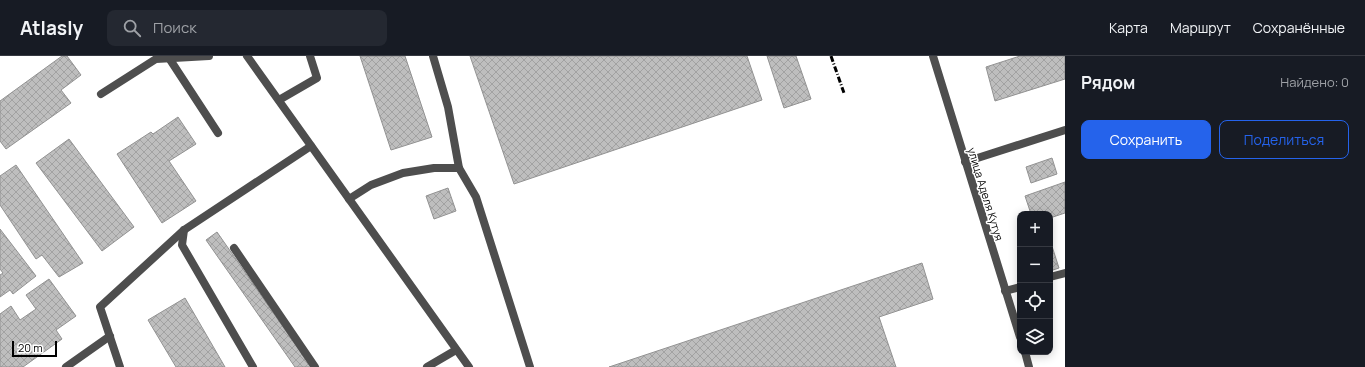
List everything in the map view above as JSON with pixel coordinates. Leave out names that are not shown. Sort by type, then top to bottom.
[{"type":"street","points":[[101,94],[156,59],[210,56]]},
{"type":"street","points":[[247,56],[469,367]]},
{"type":"street","points":[[279,100],[317,78],[310,56]]},
{"type":"street","points":[[433,56],[448,107],[460,168],[476,197],[530,367]]},
{"type":"street","name":"улица Аделя Кутуя","points":[[936,57],[965,162],[1017,327]]},
{"type":"street","points":[[169,58],[218,133]]},
{"type":"street","points":[[965,162],[1065,130]]},
{"type":"street","points":[[120,367],[100,307],[184,230],[311,146]]},
{"type":"street","points":[[349,199],[371,185],[403,173],[434,168],[460,168]]},
{"type":"street","points":[[184,230],[182,245],[253,367]]},
{"type":"street","points":[[234,248],[315,367]]},
{"type":"street","points":[[1053,276],[1065,273]]},
{"type":"street","points":[[1006,291],[1017,288]]},
{"type":"street","points":[[66,367],[110,336]]},
{"type":"street","points":[[427,367],[456,350]]},
{"type":"street","points":[[1026,355],[1029,367]]},
{"type":"building","points":[[62,56],[67,56],[81,75],[61,90],[71,103],[6,149],[0,141],[0,101]]},
{"type":"building","points":[[360,56],[405,56],[432,137],[391,150]]},
{"type":"building","points":[[470,56],[747,56],[762,100],[514,184]]},
{"type":"building","points":[[767,56],[796,56],[811,99],[784,108]]},
{"type":"building","points":[[1020,56],[1065,56],[1065,79],[995,101],[986,67]]},
{"type":"building","points":[[178,117],[196,144],[169,161],[196,201],[162,223],[117,154],[151,132],[153,134]]},
{"type":"building","points":[[69,139],[134,227],[102,251],[36,163]]},
{"type":"building","points":[[1052,158],[1057,174],[1031,183],[1026,167]]},
{"type":"building","points":[[16,165],[83,263],[59,277],[42,255],[36,259],[0,205],[0,176]]},
{"type":"building","points":[[1065,182],[1065,213],[1053,217],[1053,211],[1030,211],[1025,196]]},
{"type":"building","points":[[448,188],[456,211],[434,219],[426,196]]},
{"type":"building","points":[[0,229],[36,276],[13,294],[10,290],[0,297],[0,275],[3,273],[0,269]]},
{"type":"building","points":[[217,232],[311,367],[295,367],[206,240]]},
{"type":"building","points":[[1053,249],[1059,268],[1053,270]]},
{"type":"building","points":[[922,263],[933,299],[879,317],[896,367],[609,367]]},
{"type":"building","points":[[49,279],[76,316],[56,330],[62,339],[23,367],[0,367],[0,314],[11,306],[20,320],[36,309],[26,295]]},
{"type":"building","points":[[185,298],[225,367],[176,367],[148,320]]},
{"type":"railway","points":[[831,56],[844,93]]}]
